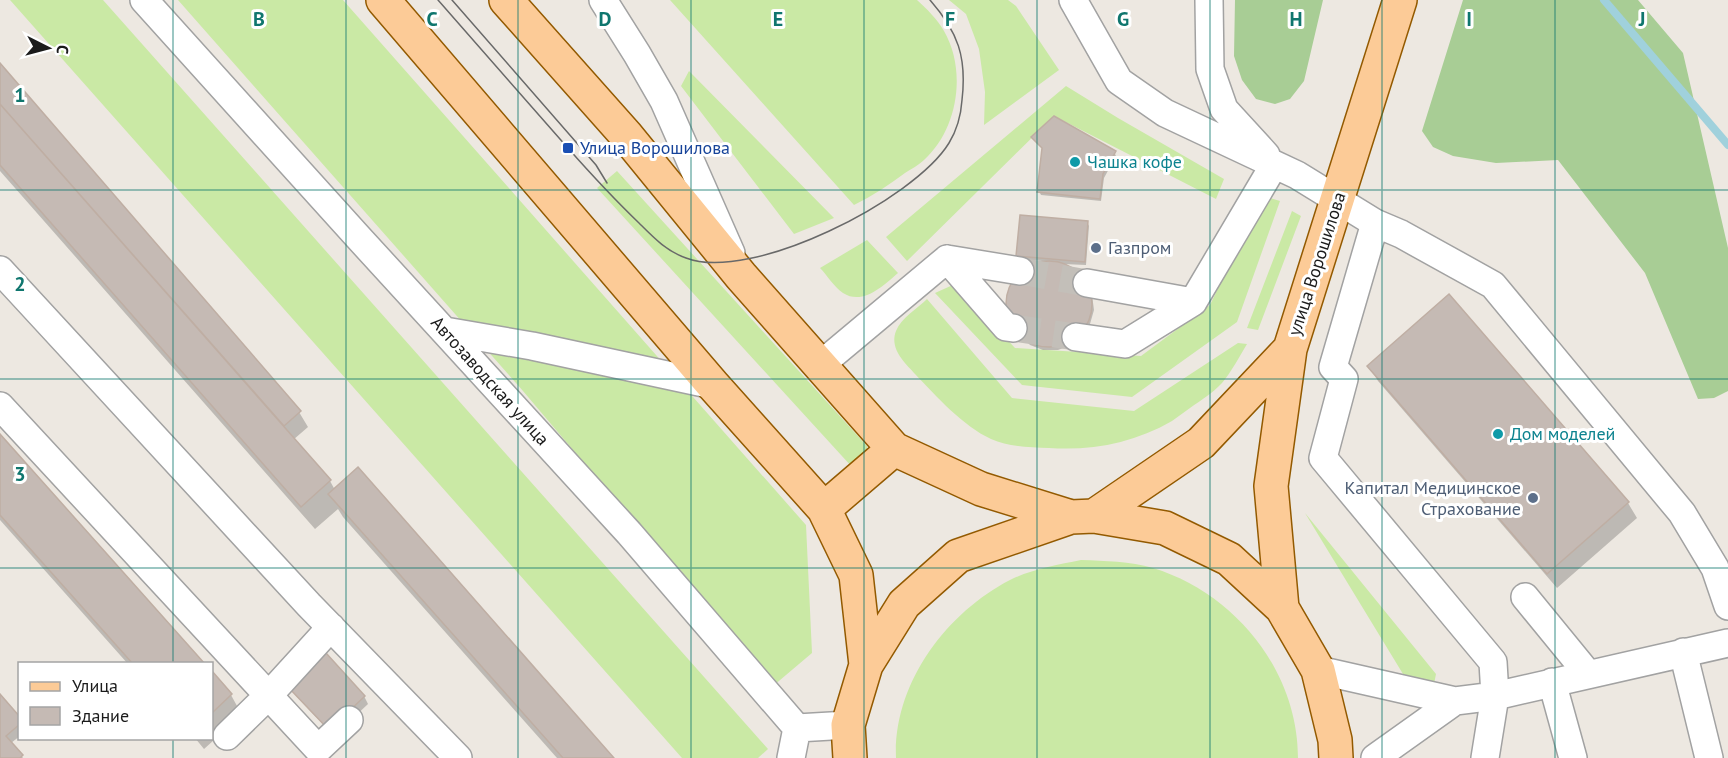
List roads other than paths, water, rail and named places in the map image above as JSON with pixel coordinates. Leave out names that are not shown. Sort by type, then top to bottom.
[{"type":"main road","points":[[383,0],[713,385],[824,508],[856,575],[866,665]]},
{"type":"main road","points":[[506,0],[626,135],[741,276],[894,449],[981,489],[1083,517],[1165,528],[1229,559],[1282,608],[1318,670],[1335,740],[1336,758]]},
{"type":"main road","name":"улица Ворошилова","points":[[1083,517],[1201,443],[1290,350],[1400,0]]},
{"type":"main road","points":[[1282,608],[1271,486],[1290,350]]},
{"type":"main road","points":[[824,508],[894,449]]},
{"type":"main road","points":[[850,758],[848,725],[866,665],[904,604],[958,556],[1083,517]]},
{"type":"street","name":"Автозаводская улица","points":[[144,0],[629,534],[797,728]]},
{"type":"street","points":[[603,0],[663,101],[741,276]]},
{"type":"street","points":[[1073,0],[1119,81],[1165,113],[1297,175],[1375,223],[1401,234],[1493,285],[1682,513],[1715,568],[1728,606]]},
{"type":"street","points":[[1209,0],[1210,69],[1224,109],[1275,165]]},
{"type":"street","points":[[1077,337],[1125,344],[1193,302],[1275,165]]},
{"type":"street","points":[[1375,223],[1333,367],[1344,379],[1323,458],[1493,662],[1495,696],[1485,758]]},
{"type":"street","points":[[947,259],[1006,327],[1013,328]]},
{"type":"street","points":[[819,366],[947,259],[1020,272]]},
{"type":"street","points":[[4,281],[458,758]]},
{"type":"street","points":[[1087,283],[1193,302]]},
{"type":"street","points":[[445,331],[532,346],[713,385]]},
{"type":"street","points":[[0,406],[318,749],[349,720]]},
{"type":"street","points":[[1525,597],[1588,674]]},
{"type":"street","points":[[227,736],[331,627]]},
{"type":"street","points":[[1318,670],[1455,701],[1495,696],[1728,643]]},
{"type":"street","points":[[1683,652],[1709,758]]},
{"type":"street","points":[[1552,682],[1573,758]]},
{"type":"street","points":[[1376,758],[1455,701]]},
{"type":"street","points":[[791,758],[797,728],[848,725]]},
{"type":"waterway","points":[[1604,0],[1728,145]]},
{"type":"tunnel","points":[[1020,271],[1087,283]]},
{"type":"tunnel","points":[[1013,328],[1076,337]]},
{"type":"tram line","points":[[438,0],[584,166],[649,233],[666,248],[679,255],[715,263],[750,259],[789,248],[829,231],[868,211],[902,189],[930,165],[949,143],[961,111],[963,71],[954,34],[930,0]]},
{"type":"tram line","points":[[452,0],[596,165],[607,183]]},
{"type":"place","name":"Улица Ворошилова","points":[[568,148]]},
{"type":"place","name":"Чашка кофе","points":[[1075,162]]},
{"type":"place","name":"Газпром","points":[[1096,248]]},
{"type":"place","name":"Дом моделей","points":[[1498,434]]},
{"type":"place","name":"Капитал Медицинское Страхование","points":[[1533,498]]}]
